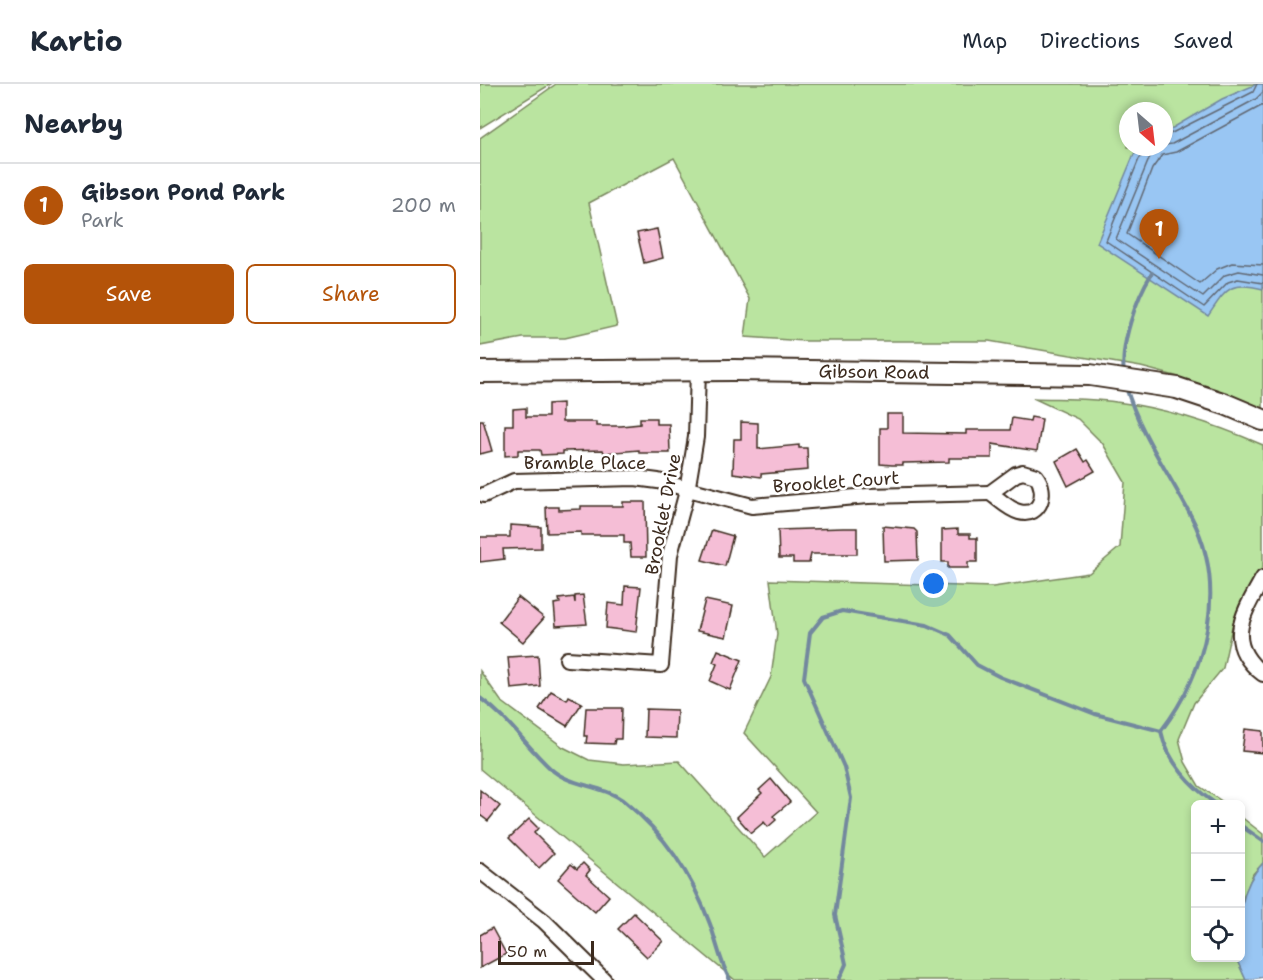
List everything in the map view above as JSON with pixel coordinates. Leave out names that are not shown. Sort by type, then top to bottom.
[{"type":"street","name":"Gibson Road","points":[[480,372],[698,370],[1090,375],[1177,388],[1263,420]]},
{"type":"street","name":"Brooklet Drive","points":[[567,658],[661,665],[669,564],[687,491],[696,437],[698,370]]},
{"type":"street","name":"Bramble Place","points":[[484,495],[514,482],[635,478],[658,481],[687,491]]},
{"type":"street","name":"Brooklet Court","points":[[687,491],[752,506],[868,496],[990,493]]},
{"type":"street","points":[[1263,578],[1241,620],[1239,634],[1248,660],[1263,674]]},
{"type":"street","points":[[480,871],[544,921],[604,980]]},
{"type":"green space","points":[[480,84],[551,84],[480,128]]},
{"type":"green space","points":[[556,84],[1263,84],[1263,413],[1179,377],[1141,367],[989,341],[805,341],[745,337],[750,299],[674,158],[589,203],[617,326],[565,338],[523,338],[480,346],[480,138]]},
{"type":"green space","points":[[1033,398],[1085,399],[1154,408],[1209,424],[1263,445],[1263,567],[1233,622],[1223,668],[1194,703],[1179,739],[1185,762],[1199,786],[1220,800],[1191,800],[1191,962],[1238,962],[1246,980],[735,980],[480,769],[480,671],[501,701],[563,747],[589,760],[624,764],[679,761],[765,857],[816,812],[744,733],[771,677],[777,634],[770,580],[993,587],[1089,573],[1120,547],[1125,482],[1103,444],[1078,419]]},
{"type":"green space","points":[[1245,820],[1263,834],[1263,863],[1253,874],[1245,893]]},
{"type":"water","points":[[1257,84],[1263,84],[1263,289],[1243,286],[1230,289],[1208,316],[1097,243],[1133,156],[1173,156],[1173,128],[1222,99]]},
{"type":"water","points":[[1263,863],[1263,977],[1246,980],[1238,962],[1245,962],[1245,892]]},
{"type":"building","points":[[657,229],[663,258],[644,263],[637,233]]},
{"type":"building","points":[[562,403],[562,422],[596,422],[596,426],[621,426],[640,424],[640,418],[656,418],[656,424],[669,424],[670,453],[639,453],[639,450],[604,453],[603,450],[563,451],[563,454],[541,455],[540,450],[518,450],[518,455],[505,456],[505,425],[513,425],[513,409],[526,408],[526,417],[548,417],[548,404]]},
{"type":"building","points":[[887,414],[903,414],[903,433],[966,434],[966,430],[1010,430],[1012,418],[1030,421],[1031,417],[1042,419],[1037,451],[992,444],[992,458],[949,458],[949,462],[892,465],[880,464],[880,428],[887,428]]},
{"type":"building","points":[[480,420],[483,420],[492,451],[480,454]]},
{"type":"building","points":[[741,422],[758,423],[758,449],[799,445],[799,448],[807,448],[808,470],[761,474],[761,477],[733,473],[734,439],[741,439]]},
{"type":"building","points":[[1077,449],[1085,462],[1088,460],[1095,471],[1068,486],[1056,461]]},
{"type":"building","points":[[623,502],[645,502],[646,557],[631,557],[630,543],[624,543],[624,535],[581,535],[581,532],[547,533],[546,507],[559,507],[559,510],[581,509],[581,506],[623,506]]},
{"type":"building","points":[[510,525],[541,527],[541,548],[503,549],[504,559],[480,562],[480,537],[510,537]]},
{"type":"building","points":[[883,526],[914,529],[917,532],[918,560],[884,561]]},
{"type":"building","points":[[857,528],[857,554],[811,554],[809,563],[793,563],[793,558],[779,558],[778,530]]},
{"type":"building","points":[[958,529],[958,534],[970,534],[970,538],[977,538],[977,562],[968,562],[968,568],[948,568],[948,562],[942,562],[942,530]]},
{"type":"building","points":[[712,530],[733,536],[725,566],[702,560]]},
{"type":"building","points":[[625,586],[641,587],[636,632],[606,628],[608,603],[624,605]]},
{"type":"building","points":[[583,595],[587,624],[556,626],[554,604],[560,603],[559,599],[574,597],[575,603],[575,596]]},
{"type":"building","points":[[518,597],[544,618],[523,642],[499,622]]},
{"type":"building","points":[[705,600],[733,606],[726,637],[697,631]]},
{"type":"building","points":[[718,650],[742,660],[730,690],[710,681],[717,664],[713,662]]},
{"type":"building","points":[[538,655],[540,686],[511,689],[508,657]]},
{"type":"building","points":[[551,691],[567,700],[569,696],[582,703],[567,726],[539,709]]},
{"type":"building","points":[[586,708],[622,708],[621,739],[615,739],[614,744],[586,743],[587,736],[584,736]]},
{"type":"building","points":[[646,709],[677,710],[676,738],[645,737]]},
{"type":"building","points":[[1245,729],[1263,731],[1263,753],[1242,751]]},
{"type":"building","points":[[771,779],[790,802],[773,816],[776,820],[768,827],[764,822],[751,833],[737,817],[762,793],[759,790]]},
{"type":"building","points":[[480,790],[500,806],[488,821],[480,815]]},
{"type":"building","points":[[529,819],[538,828],[534,833],[554,853],[539,868],[509,838]]},
{"type":"building","points":[[583,863],[590,870],[586,875],[609,896],[595,912],[558,879],[571,864],[577,869]]},
{"type":"building","points":[[634,913],[663,941],[647,957],[618,929]]},
{"type":"building","points":[[492,928],[506,954],[480,968],[480,935]]},
{"type":"waterway","points":[[1124,374],[1124,350],[1130,322],[1140,295],[1152,273]]},
{"type":"waterway","points":[[1126,387],[1147,438],[1192,518],[1203,545],[1209,572],[1210,600],[1201,656],[1177,707],[1161,731]]},
{"type":"waterway","points":[[839,980],[846,964],[835,915],[851,798],[844,767],[804,678],[810,633],[823,617],[842,611],[927,625],[950,635],[977,665],[1000,677],[1095,714],[1161,731]]},
{"type":"waterway","points":[[480,698],[491,706],[558,775],[617,796],[653,828],[676,857],[695,889],[730,980]]},
{"type":"waterway","points":[[1161,731],[1174,763],[1189,781],[1211,800]]},
{"type":"waterway","points":[[1245,828],[1263,841]]},
{"type":"place","name":"Gibson Pond Park","points":[[1159,259]]}]
